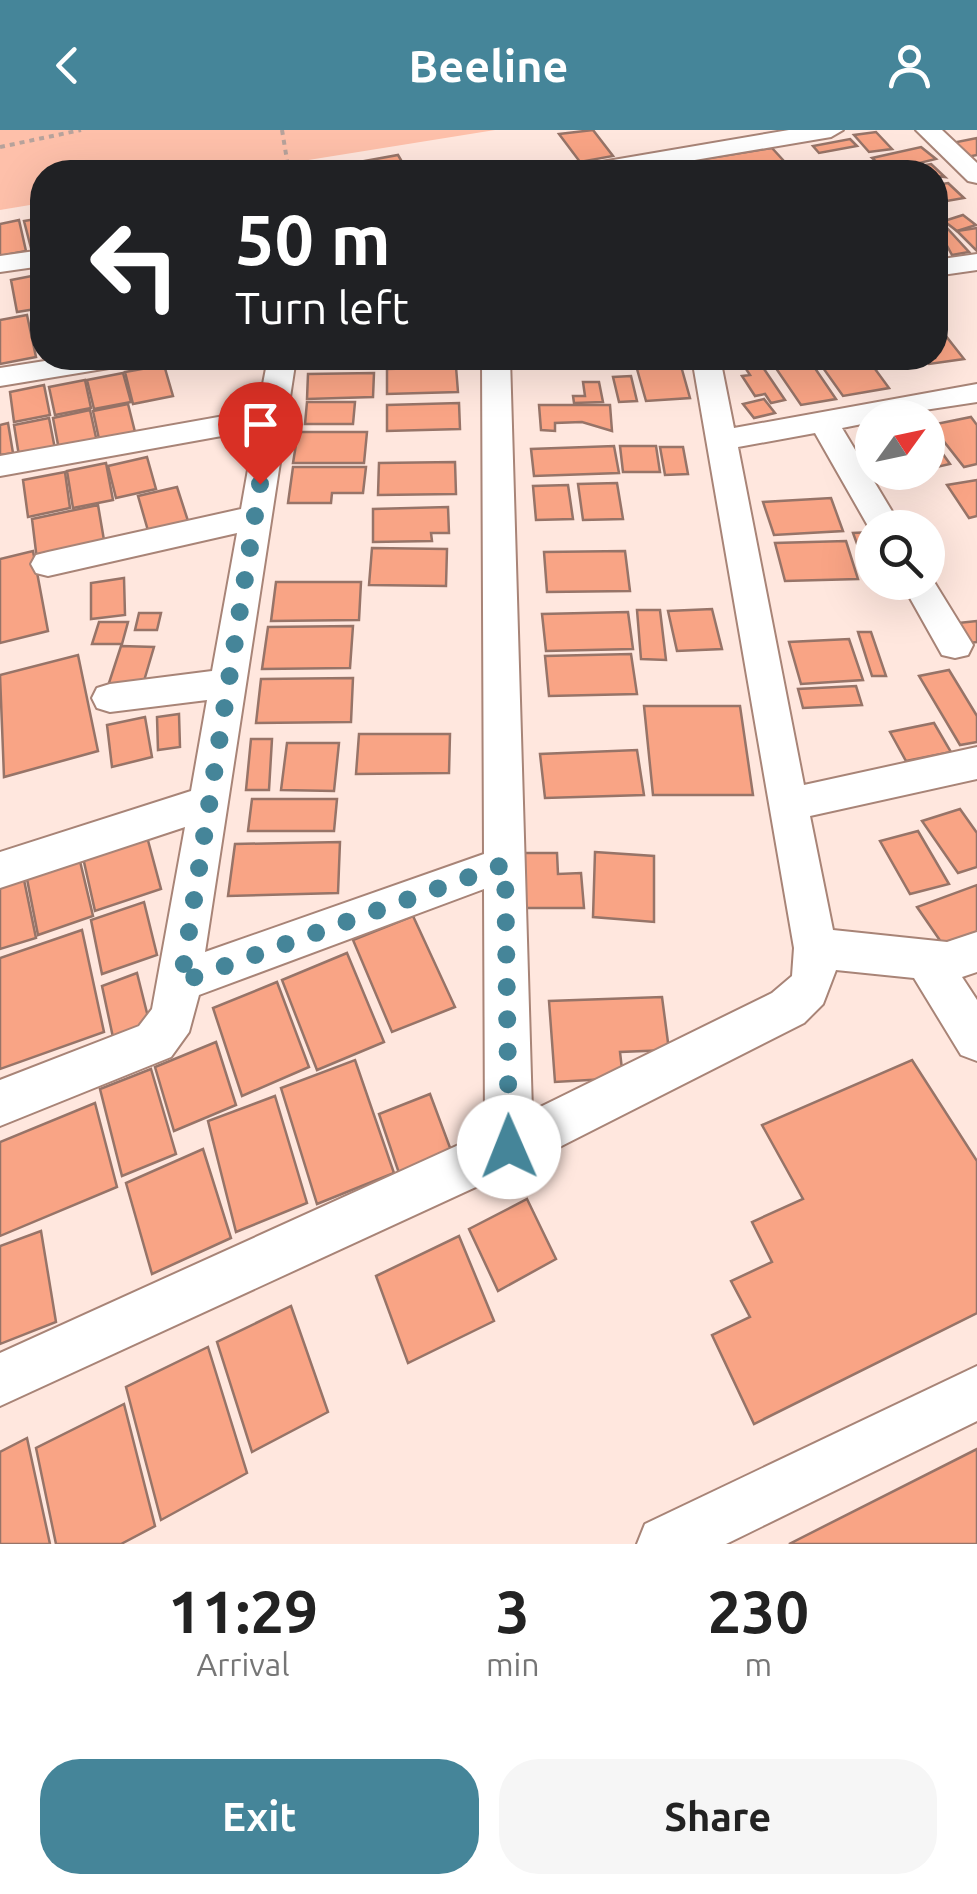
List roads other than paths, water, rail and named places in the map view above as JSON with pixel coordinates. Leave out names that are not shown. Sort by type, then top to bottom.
[{"type":"street","points":[[655,160],[831,130]]},
{"type":"street","points":[[928,130],[977,176]]},
{"type":"street","points":[[0,264],[30,260]]},
{"type":"street","points":[[948,266],[977,262]]},
{"type":"street","points":[[0,377],[42,370]]},
{"type":"street","points":[[0,1103],[155,1042],[170,1027],[181,982],[206,804],[280,370]]},
{"type":"street","points":[[496,370],[509,1147]]},
{"type":"street","points":[[0,1380],[509,1147],[788,1008],[812,986],[815,948],[708,370]]},
{"type":"street","points":[[720,440],[977,393]]},
{"type":"street","points":[[0,466],[272,416]]},
{"type":"street","points":[[823,421],[875,510]]},
{"type":"street","points":[[48,564],[254,517]]},
{"type":"street","points":[[929,600],[955,645]]},
{"type":"street","points":[[110,698],[226,684]]},
{"type":"street","points":[[788,805],[977,764]]},
{"type":"street","points":[[0,870],[206,804]]},
{"type":"street","points":[[181,982],[505,864]]},
{"type":"street","points":[[815,948],[947,962],[977,952]]},
{"type":"street","points":[[927,960],[977,1040]]},
{"type":"street","points":[[666,1544],[977,1393]]}]
